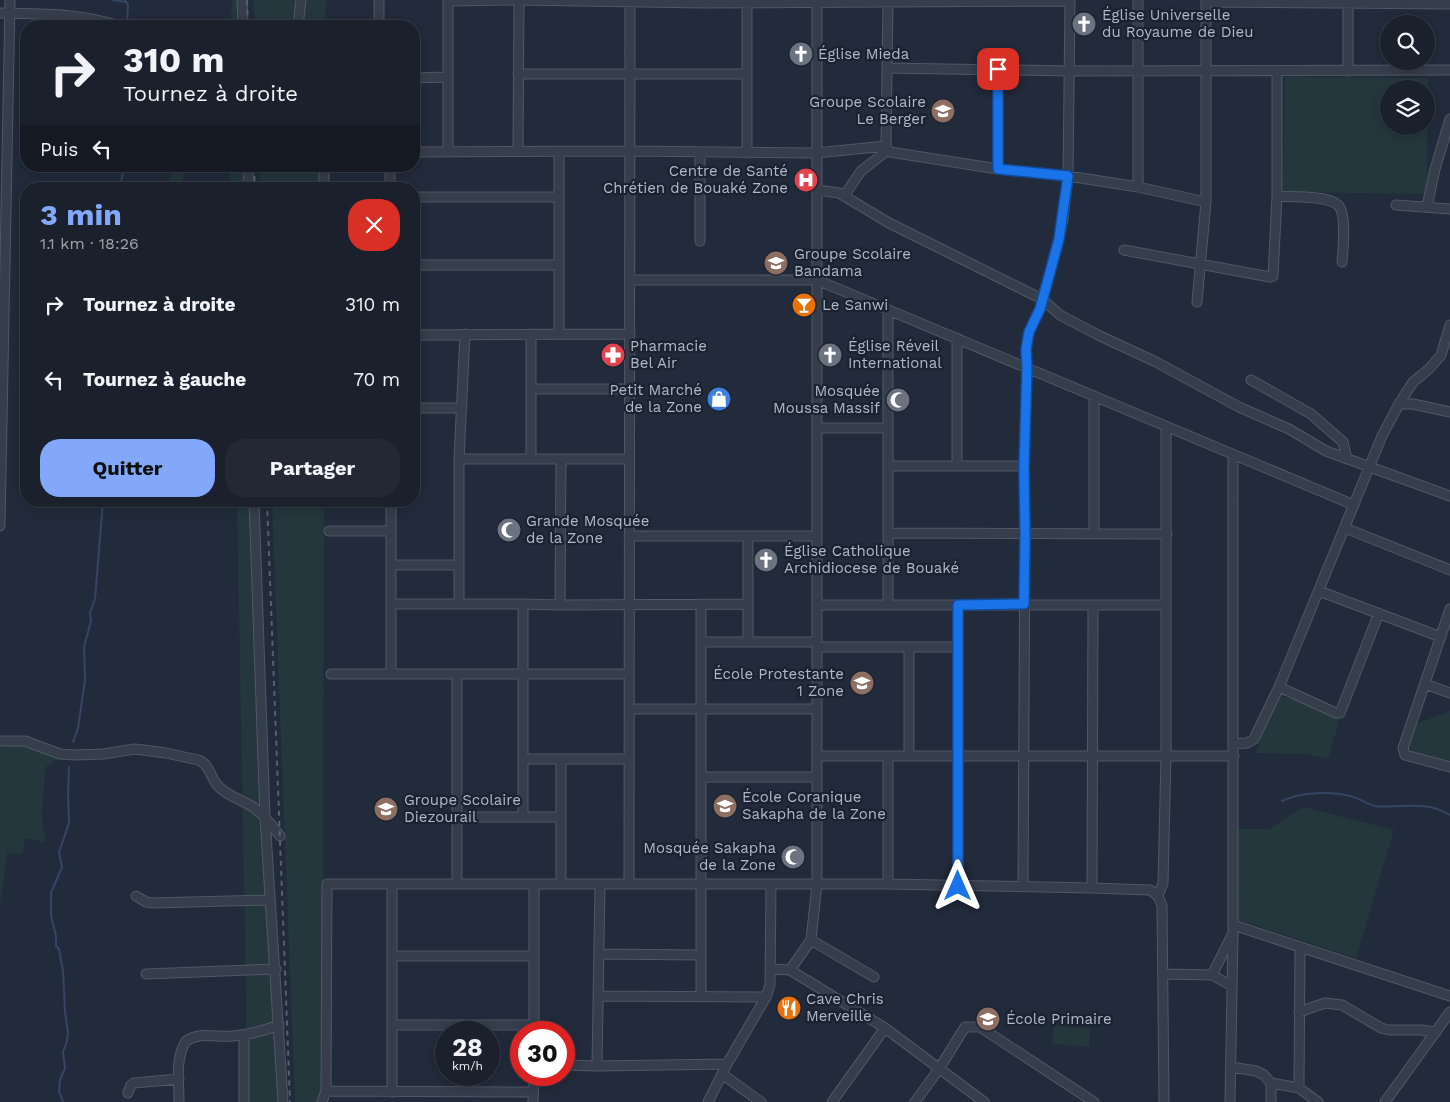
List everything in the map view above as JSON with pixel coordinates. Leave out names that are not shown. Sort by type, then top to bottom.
[{"type":"street","points":[[0,526],[10,0]]},
{"type":"street","points":[[242,0],[243,20]]},
{"type":"street","points":[[299,20],[301,0]]},
{"type":"street","points":[[379,0],[379,20]]},
{"type":"street","points":[[518,151],[519,0]]},
{"type":"street","points":[[448,152],[448,1],[747,3],[1070,0],[1068,176],[1059,239],[1040,309],[1027,340],[1024,466],[1022,887]]},
{"type":"street","points":[[1138,0],[1138,187]]},
{"type":"street","points":[[790,970],[811,940],[817,884],[817,1]]},
{"type":"street","points":[[844,196],[861,171],[887,148],[888,1]]},
{"type":"street","points":[[1197,302],[1202,265],[1206,202],[1206,1],[1348,1],[1450,4]]},
{"type":"street","points":[[1348,1],[1348,71]]},
{"type":"street","points":[[629,884],[630,2]]},
{"type":"street","points":[[747,3],[747,153]]},
{"type":"street","points":[[0,13],[76,16],[101,20]]},
{"type":"street","points":[[888,68],[1070,71],[1450,70]]},
{"type":"street","points":[[998,69],[998,169]]},
{"type":"street","points":[[1124,250],[1270,277],[1273,276],[1277,196],[1277,71]]},
{"type":"street","points":[[518,74],[747,74]]},
{"type":"street","points":[[420,78],[448,77]]},
{"type":"street","points":[[1427,207],[1435,169],[1450,119]]},
{"type":"street","points":[[420,152],[630,151],[816,154],[887,148],[894,154],[998,169],[1068,176],[1138,187],[1206,202]]},
{"type":"street","points":[[559,152],[559,334]]},
{"type":"street","points":[[700,152],[700,241]]},
{"type":"street","points":[[817,190],[832,191],[844,196],[889,223],[1042,299],[1060,315],[1156,362],[1239,407],[1289,429],[1326,451],[1450,496]]},
{"type":"street","points":[[1277,196],[1329,199],[1338,205],[1342,211],[1344,240],[1342,262]]},
{"type":"street","points":[[420,197],[559,197]]},
{"type":"street","points":[[1396,205],[1450,209]]},
{"type":"street","points":[[420,265],[559,265]]},
{"type":"street","points":[[630,280],[817,280],[1354,505]]},
{"type":"street","points":[[888,310],[888,605]]},
{"type":"street","points":[[1234,744],[1247,743],[1254,739],[1279,687],[1382,436],[1399,404],[1414,382],[1429,369],[1440,355],[1450,325]]},
{"type":"street","points":[[459,604],[460,459],[465,334]]},
{"type":"street","points":[[531,334],[531,459]]},
{"type":"street","points":[[420,335],[630,334]]},
{"type":"street","points":[[956,466],[957,338]]},
{"type":"street","points":[[1440,355],[1450,351]]},
{"type":"street","points":[[1251,380],[1311,414],[1343,442],[1347,459]]},
{"type":"street","points":[[531,389],[630,389]]},
{"type":"street","points":[[1094,396],[1094,534]]},
{"type":"street","points":[[1399,404],[1413,404],[1450,412]]},
{"type":"street","points":[[420,408],[462,408]]},
{"type":"street","points":[[1158,896],[1163,883],[1166,756],[1166,426]]},
{"type":"street","points":[[817,428],[888,428]]},
{"type":"street","points":[[1230,1102],[1233,929],[1234,455]]},
{"type":"street","points":[[460,459],[629,459]]},
{"type":"street","points":[[560,605],[561,459]]},
{"type":"street","points":[[888,466],[1024,466]]},
{"type":"street","points":[[254,507],[265,817],[283,1102]]},
{"type":"street","points":[[390,674],[391,507]]},
{"type":"street","points":[[1345,528],[1450,570]]},
{"type":"street","points":[[329,531],[391,531]]},
{"type":"street","points":[[888,534],[1167,534]]},
{"type":"street","points":[[630,536],[817,536]]},
{"type":"street","points":[[748,536],[748,642]]},
{"type":"street","points":[[391,565],[459,565]]},
{"type":"street","points":[[1319,591],[1441,637]]},
{"type":"street","points":[[391,604],[748,604]]},
{"type":"street","points":[[523,604],[523,817]]},
{"type":"street","points":[[701,997],[702,604]]},
{"type":"street","points":[[817,605],[1166,605]]},
{"type":"street","points":[[958,605],[958,886]]},
{"type":"street","points":[[1092,888],[1093,605]]},
{"type":"street","points":[[1450,609],[1403,748],[1405,755],[1450,767]]},
{"type":"street","points":[[1279,687],[1336,713],[1340,713],[1379,613]]},
{"type":"street","points":[[702,642],[958,648]]},
{"type":"street","points":[[909,647],[909,756]]},
{"type":"street","points":[[331,674],[630,674]]},
{"type":"street","points":[[457,674],[457,884]]},
{"type":"street","points":[[1425,684],[1450,693]]},
{"type":"street","points":[[629,708],[817,709]]},
{"type":"street","points":[[0,741],[25,741],[60,754],[74,755],[103,754],[135,748],[188,757],[203,762],[216,784],[254,808],[265,817],[280,836]]},
{"type":"street","points":[[817,756],[1234,756]]},
{"type":"street","points":[[888,756],[888,884]]},
{"type":"street","points":[[523,759],[629,759]]},
{"type":"street","points":[[561,759],[561,884]]},
{"type":"street","points":[[702,778],[817,777]]},
{"type":"street","points":[[457,817],[561,817]]},
{"type":"street","points":[[322,1102],[326,1091],[327,884],[888,884],[1150,890],[1158,896],[1162,906],[1164,1102]]},
{"type":"street","points":[[392,884],[392,1092]]},
{"type":"street","points":[[534,884],[534,1021]]},
{"type":"street","points":[[597,1066],[600,884]]},
{"type":"street","points":[[708,1102],[727,1064],[766,997],[770,985],[771,884]]},
{"type":"street","points":[[136,896],[146,902],[153,903],[270,900]]},
{"type":"street","points":[[1233,929],[1300,947],[1450,996]]},
{"type":"street","points":[[1212,975],[1233,929]]},
{"type":"street","points":[[811,940],[874,977]]},
{"type":"street","points":[[1298,1088],[1300,947]]},
{"type":"street","points":[[599,954],[701,955]]},
{"type":"street","points":[[392,956],[534,956]]},
{"type":"street","points":[[771,968],[790,970],[885,1028],[984,1102]]},
{"type":"street","points":[[146,974],[276,969]]},
{"type":"street","points":[[1164,974],[1212,975],[1232,986]]},
{"type":"street","points":[[598,996],[766,997]]},
{"type":"street","points":[[1299,1012],[1325,1003],[1342,1005],[1381,1028],[1436,1032]]},
{"type":"street","points":[[1385,1102],[1450,1012]]},
{"type":"street","points":[[179,1102],[180,1052],[186,1041],[199,1036],[230,1037],[256,1033],[279,1025]]},
{"type":"street","points":[[392,1025],[510,1028]]},
{"type":"street","points":[[915,1102],[939,1069],[965,1027],[980,1027],[1092,1101]]},
{"type":"street","points":[[832,1102],[885,1028]]},
{"type":"street","points":[[244,1035],[244,1102]]},
{"type":"street","points":[[575,1065],[727,1064]]},
{"type":"street","points":[[1231,1067],[1256,1071],[1264,1075],[1271,1083],[1298,1088],[1318,1102]]},
{"type":"street","points":[[722,1074],[760,1102]]},
{"type":"street","points":[[128,1093],[131,1085],[134,1083],[179,1079]]},
{"type":"street","points":[[1271,1083],[1271,1102]]},
{"type":"street","points":[[534,1086],[534,1102]]},
{"type":"street","points":[[326,1091],[534,1092]]},
{"type":"green space","points":[[232,0],[239,0],[240,20],[231,20]]},
{"type":"green space","points":[[253,0],[326,0],[325,20],[254,20]]},
{"type":"green space","points":[[1285,77],[1428,78],[1428,80],[1380,80],[1380,135],[1428,135],[1427,194],[1283,192]]},
{"type":"green space","points":[[171,172],[183,172],[183,182],[169,182]]},
{"type":"green space","points":[[230,172],[246,172],[246,182],[230,182]]},
{"type":"green space","points":[[259,172],[325,172],[325,182],[260,182]]},
{"type":"green space","points":[[237,507],[257,507],[280,1102],[248,1102]]},
{"type":"green space","points":[[272,507],[324,507],[323,1102],[295,1102]]},
{"type":"green space","points":[[1276,695],[1342,712],[1328,759],[1305,754],[1256,753]]},
{"type":"green space","points":[[1450,711],[1450,762],[1399,750],[1406,728]]},
{"type":"green space","points":[[25,743],[57,759],[45,768],[42,817],[45,838],[44,842],[25,838],[23,854],[7,853],[0,907],[0,747]]},
{"type":"green space","points":[[1303,807],[1394,830],[1356,958],[1239,920],[1229,919],[1230,829],[1269,829]]},
{"type":"green space","points":[[1054,1025],[1090,1029],[1089,1047],[1052,1044]]},
{"type":"waterway","points":[[112,0],[126,2]]},
{"type":"waterway","points":[[125,0],[128,5],[127,20]]},
{"type":"waterway","points":[[121,182],[123,172]]},
{"type":"waterway","points":[[73,742],[78,728],[85,680],[84,647],[91,621],[90,613],[95,599],[103,507]]},
{"type":"waterway","points":[[63,1102],[59,1091],[60,1080],[65,1068],[63,1052],[68,1032],[63,971],[59,949],[56,946],[56,936],[51,916],[51,893],[62,867],[59,852],[69,823],[69,767]]},
{"type":"waterway","points":[[1282,801],[1307,794],[1334,793],[1353,797],[1375,806],[1431,807],[1450,815]]},
{"type":"railway","points":[[247,0],[248,20]]},
{"type":"railway","points":[[254,172],[255,182]]},
{"type":"railway","points":[[267,507],[290,1102]]},
{"type":"place","name":"Église Universelle du Royaume de Dieu","points":[[1084,24]]},
{"type":"place","name":"Église Mieda","points":[[801,54]]},
{"type":"place","name":"Groupe Scolaire Le Berger","points":[[943,111]]},
{"type":"place","name":"Centre de Santé Chrétien de Bouaké Zone","points":[[806,180]]},
{"type":"place","name":"Groupe Scolaire Bandama","points":[[776,263]]},
{"type":"place","name":"Le Sanwi","points":[[804,305]]},
{"type":"place","name":"Pharmacie Bel Air","points":[[613,355]]},
{"type":"place","name":"Église Réveil International","points":[[830,355]]},
{"type":"place","name":"Petit Marché de la Zone","points":[[719,399]]},
{"type":"place","name":"Mosquée Moussa Massif","points":[[898,400]]},
{"type":"place","name":"Grande Mosquée de la Zone","points":[[509,530]]},
{"type":"place","name":"Église Catholique Archidiocese de Bouaké","points":[[766,560]]},
{"type":"place","name":"École Protestante 1 Zone","points":[[862,683]]},
{"type":"place","name":"École Coranique Sakapha de la Zone","points":[[725,806]]},
{"type":"place","name":"Groupe Scolaire Diezourail","points":[[386,809]]},
{"type":"place","name":"Mosquée Sakapha de la Zone","points":[[793,857]]},
{"type":"place","name":"Cave Chris Merveille","points":[[789,1008]]},
{"type":"place","name":"École Primaire","points":[[988,1019]]},
{"type":"route","points":[[958,886],[958,605],[1024,604],[1026,349],[1029,332],[1040,309],[1059,239],[1068,176],[998,169],[998,69]]}]
